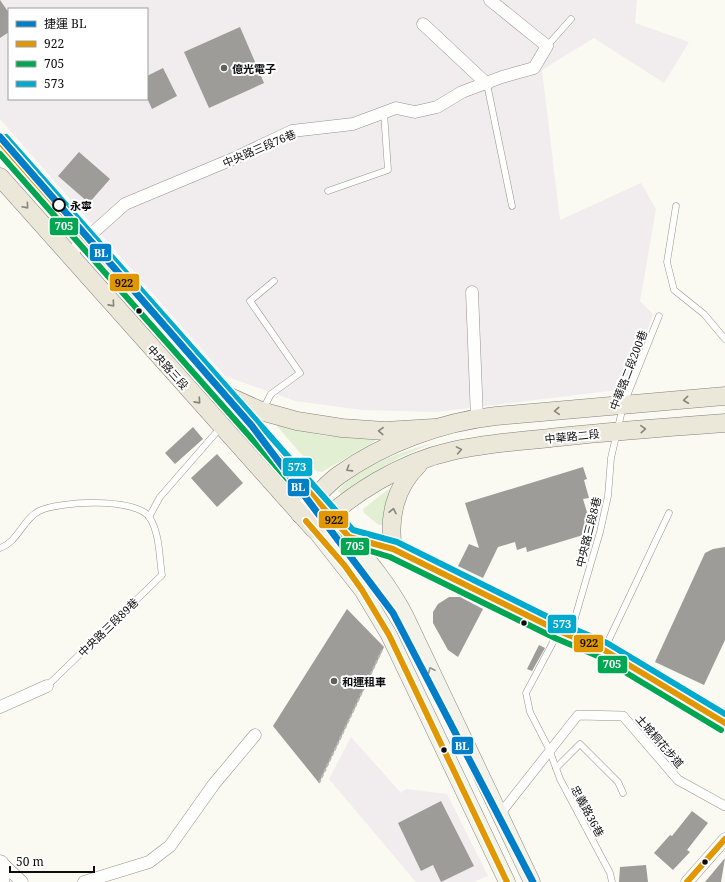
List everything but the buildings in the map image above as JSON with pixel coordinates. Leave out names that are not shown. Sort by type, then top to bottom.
[{"type":"main road","name":"中央路三段","points":[[0,142],[374,566],[398,600],[532,882]]},
{"type":"main road","name":"中央路三段","points":[[0,177],[314,529]]},
{"type":"main road","points":[[221,393],[261,411],[297,421],[342,428],[385,431],[434,428]]},
{"type":"main road","points":[[300,514],[339,475],[402,441],[434,428],[477,418],[725,396]]},
{"type":"main road","name":"中華路二段","points":[[314,529],[351,497],[371,485],[422,461],[450,451],[486,445],[617,431],[725,423]]},
{"type":"main road","points":[[393,549],[390,532],[392,511],[407,475],[422,461]]},
{"type":"main road","points":[[314,529],[362,590],[389,635],[507,882]]},
{"type":"street","points":[[490,0],[547,46]]},
{"type":"street","points":[[423,24],[488,84]]},
{"type":"street","name":"中央路三段76巷","points":[[68,255],[125,204],[235,158],[292,131],[353,124],[396,108],[415,112],[437,107],[462,92],[488,84],[502,77],[534,68],[547,46]]},
{"type":"street","points":[[472,292],[477,418]]},
{"type":"street","points":[[314,529],[393,549],[564,633],[604,650],[725,723]]},
{"type":"street","name":"中央路三段89巷","points":[[0,707],[47,686]]},
{"type":"street","name":"土城桐花步道","points":[[500,814],[549,749],[578,714],[623,716],[678,780],[725,806]]},
{"type":"street","points":[[84,882],[150,862],[170,846],[214,784],[255,735]]},
{"type":"street","points":[[688,882],[725,839]]},
{"type":"street","points":[[1,862],[4,874],[3,882]]},
{"type":"street","points":[[1,862],[22,882]]},
{"type":"lane","points":[[547,46],[571,19]]},
{"type":"lane","points":[[488,84],[512,206]]},
{"type":"lane","points":[[328,192],[388,170],[384,113]]},
{"type":"lane","points":[[676,206],[667,262],[674,290],[704,314],[725,339]]},
{"type":"lane","points":[[261,411],[271,394],[300,373],[250,301],[274,281]]},
{"type":"lane","name":"中華路二段200巷","points":[[617,431],[623,406],[659,316]]},
{"type":"lane","points":[[0,548],[11,541],[30,517],[39,510],[57,506],[104,502],[126,505],[149,517],[160,497],[222,427]]},
{"type":"lane","name":"中央路三段8巷","points":[[549,749],[530,712],[526,693],[564,633],[600,532],[608,496],[612,458],[617,431]]},
{"type":"lane","points":[[604,650],[669,513]]},
{"type":"lane","name":"中央路三段89巷","points":[[47,686],[162,575],[156,532],[149,517]]},
{"type":"lane","points":[[556,768],[580,744],[618,782],[623,794]]},
{"type":"lane","name":"忠義路36巷","points":[[549,749],[560,779],[610,873],[612,882]]},
{"type":"path","points":[[319,783],[389,635]]},
{"type":"shaded area","points":[[0,0],[637,0],[635,23],[689,42],[664,83],[594,38],[542,70],[560,220],[641,183],[656,209],[640,301],[653,314],[626,389],[436,412],[363,410],[295,401],[225,376],[0,119]]},
{"type":"shaded area","points":[[351,737],[401,793],[406,789],[447,794],[488,876],[474,882],[416,882],[329,779]]},
{"type":"green space","points":[[276,425],[325,436],[374,438],[375,441],[322,472],[316,471]]},
{"type":"green space","points":[[433,443],[398,458],[342,495],[338,491],[356,474],[368,467],[408,450]]},
{"type":"green space","points":[[395,486],[384,525],[379,525],[364,513],[363,509]]},
{"type":"metro line","name":"BL","points":[[0,137],[252,426],[393,613],[533,882]]},
{"type":"transit line","name":"573","points":[[6,137],[353,530],[397,542],[562,624],[607,643],[725,714]]},
{"type":"transit line","name":"922","points":[[0,142],[349,537],[393,549],[559,631],[604,650],[725,723]]},
{"type":"transit line","name":"705","points":[[0,154],[344,543],[390,557],[555,638],[600,657],[721,730]]},
{"type":"transit line","name":"922","points":[[306,521],[345,566],[362,590],[389,635],[507,882]]},
{"type":"transit line","name":"922","points":[[687,882],[725,839]]},
{"type":"place","name":"億光電子","points":[[224,68]]},
{"type":"place","name":"永寧","points":[[59,205]]},
{"type":"place","name":"和運租車","points":[[334,681]]}]
